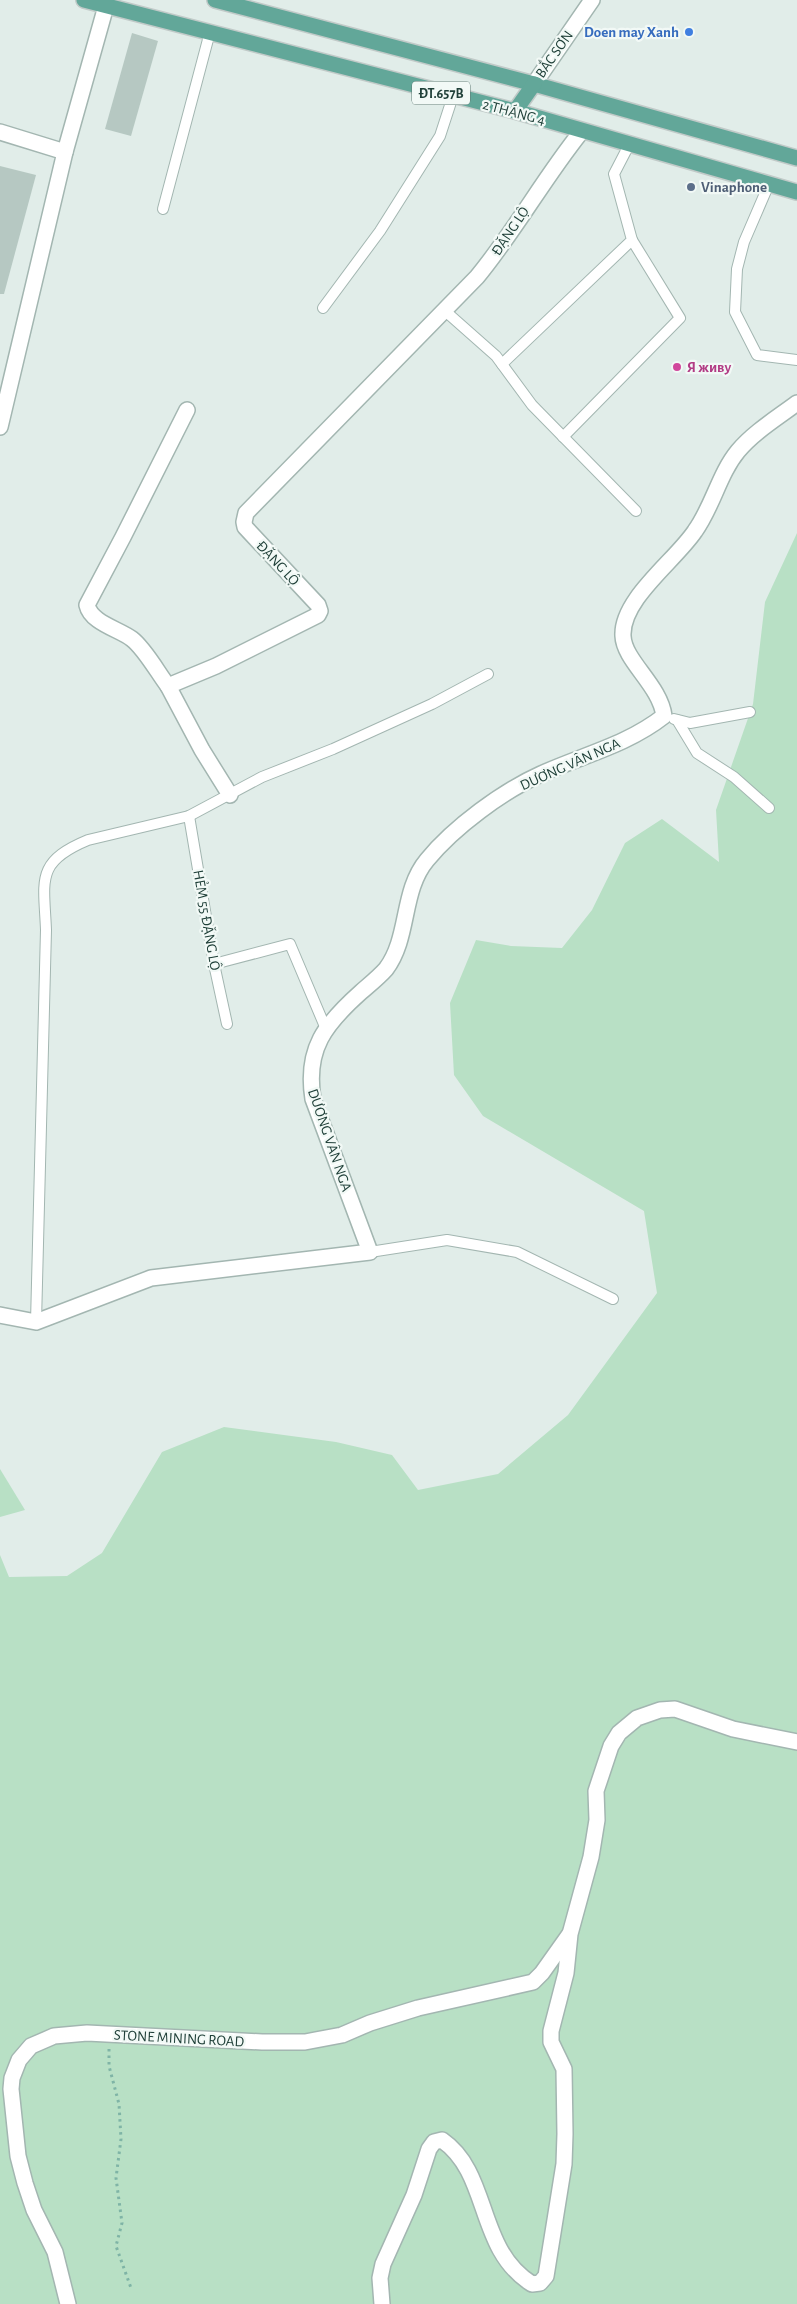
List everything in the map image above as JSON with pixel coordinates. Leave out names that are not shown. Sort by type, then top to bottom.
[{"type":"main road","name":"2 THÁNG 4","points":[[84,0],[515,112],[797,192]]},
{"type":"main road","name":"ĐT.657B","points":[[215,0],[534,84],[797,158]]},
{"type":"main road","points":[[515,112],[534,84]]},
{"type":"street","name":"BẮC SƠN","points":[[534,84],[592,0]]},
{"type":"street","points":[[0,427],[65,152],[106,6]]},
{"type":"street","points":[[0,132],[65,152]]},
{"type":"street","name":"ĐẶNG LỘ","points":[[168,686],[216,666],[318,615],[320,611],[318,605],[245,527],[246,513],[496,254],[558,161],[581,132]]},
{"type":"street","points":[[671,718],[626,649],[623,636],[624,623],[642,593],[695,533],[736,453],[756,434],[797,403]]},
{"type":"street","points":[[187,410],[128,529],[87,605],[88,610],[97,618],[133,640],[168,686],[202,750],[230,795]]},
{"type":"street","name":"DƯƠNG VÂN NGA","points":[[370,1252],[313,1099],[310,1082],[314,1052],[326,1029],[348,1004],[386,968],[395,950],[415,876],[425,861],[447,839],[526,781],[609,748],[671,718]]},
{"type":"street","points":[[0,1315],[36,1322],[150,1278],[370,1252]]},
{"type":"street","name":"STONE MINING ROAD","points":[[382,2304],[380,2278],[383,2264],[414,2195],[429,2149],[434,2142],[442,2140],[458,2155],[479,2196],[495,2243],[513,2268],[532,2284],[540,2283],[546,2276],[564,2164],[565,2134],[564,2069],[551,2042],[551,2031],[566,1973],[570,1934],[591,1857],[597,1820],[596,1791],[600,1774],[611,1746],[627,1725],[649,1713],[675,1709],[733,1729],[797,1742]]},
{"type":"street","name":"STONE MINING ROAD","points":[[68,2304],[55,2252],[34,2210],[20,2165],[12,2103],[12,2078],[19,2060],[38,2041],[69,2034],[288,2043],[342,2035],[370,2023],[418,2008],[533,1982],[542,1973],[570,1934]]},
{"type":"lane","points":[[163,209],[210,32]]},
{"type":"lane","points":[[323,308],[380,231],[440,136],[453,96]]},
{"type":"lane","points":[[563,437],[680,318],[632,240],[614,174],[629,145]]},
{"type":"lane","points":[[769,184],[744,242],[737,269],[735,312],[757,355],[797,360]]},
{"type":"lane","points":[[502,364],[632,240]]},
{"type":"lane","points":[[444,310],[502,364],[532,405],[636,511]]},
{"type":"lane","points":[[36,1322],[46,930],[44,878],[53,860],[75,845],[88,840],[189,816],[262,778],[334,749],[432,704],[488,674]]},
{"type":"lane","points":[[671,718],[690,723],[750,712]]},
{"type":"lane","points":[[671,718],[698,753],[734,777],[769,808]]},
{"type":"lane","name":"HẺM 55 ĐẶNG LỘ","points":[[189,816],[214,964],[227,1024]]},
{"type":"lane","points":[[214,964],[290,944],[326,1029]]},
{"type":"lane","points":[[370,1252],[448,1240],[517,1252],[613,1299]]},
{"type":"path","points":[[118,2035],[113,2038],[108,2052],[109,2066],[119,2104],[121,2139],[116,2178],[122,2223],[116,2246],[131,2288]]},
{"type":"green space","points":[[797,533],[797,2304],[0,2304],[0,1555],[9,1577],[67,1576],[102,1553],[162,1452],[224,1427],[336,1442],[392,1455],[418,1490],[498,1474],[568,1415],[657,1293],[644,1211],[483,1116],[454,1075],[450,1003],[476,940],[511,946],[562,948],[592,910],[625,843],[662,819],[719,862],[716,810],[753,704],[765,602]]},
{"type":"green space","points":[[0,1469],[25,1510],[0,1517]]},
{"type":"building","points":[[132,33],[158,41],[131,136],[105,129]]},
{"type":"building","points":[[0,166],[36,175],[4,294],[0,294]]},
{"type":"place","name":"Doen may Xanh","points":[[689,32]]},
{"type":"place","name":"Vinaphone","points":[[691,187]]},
{"type":"place","name":"Я живу","points":[[677,367]]}]
